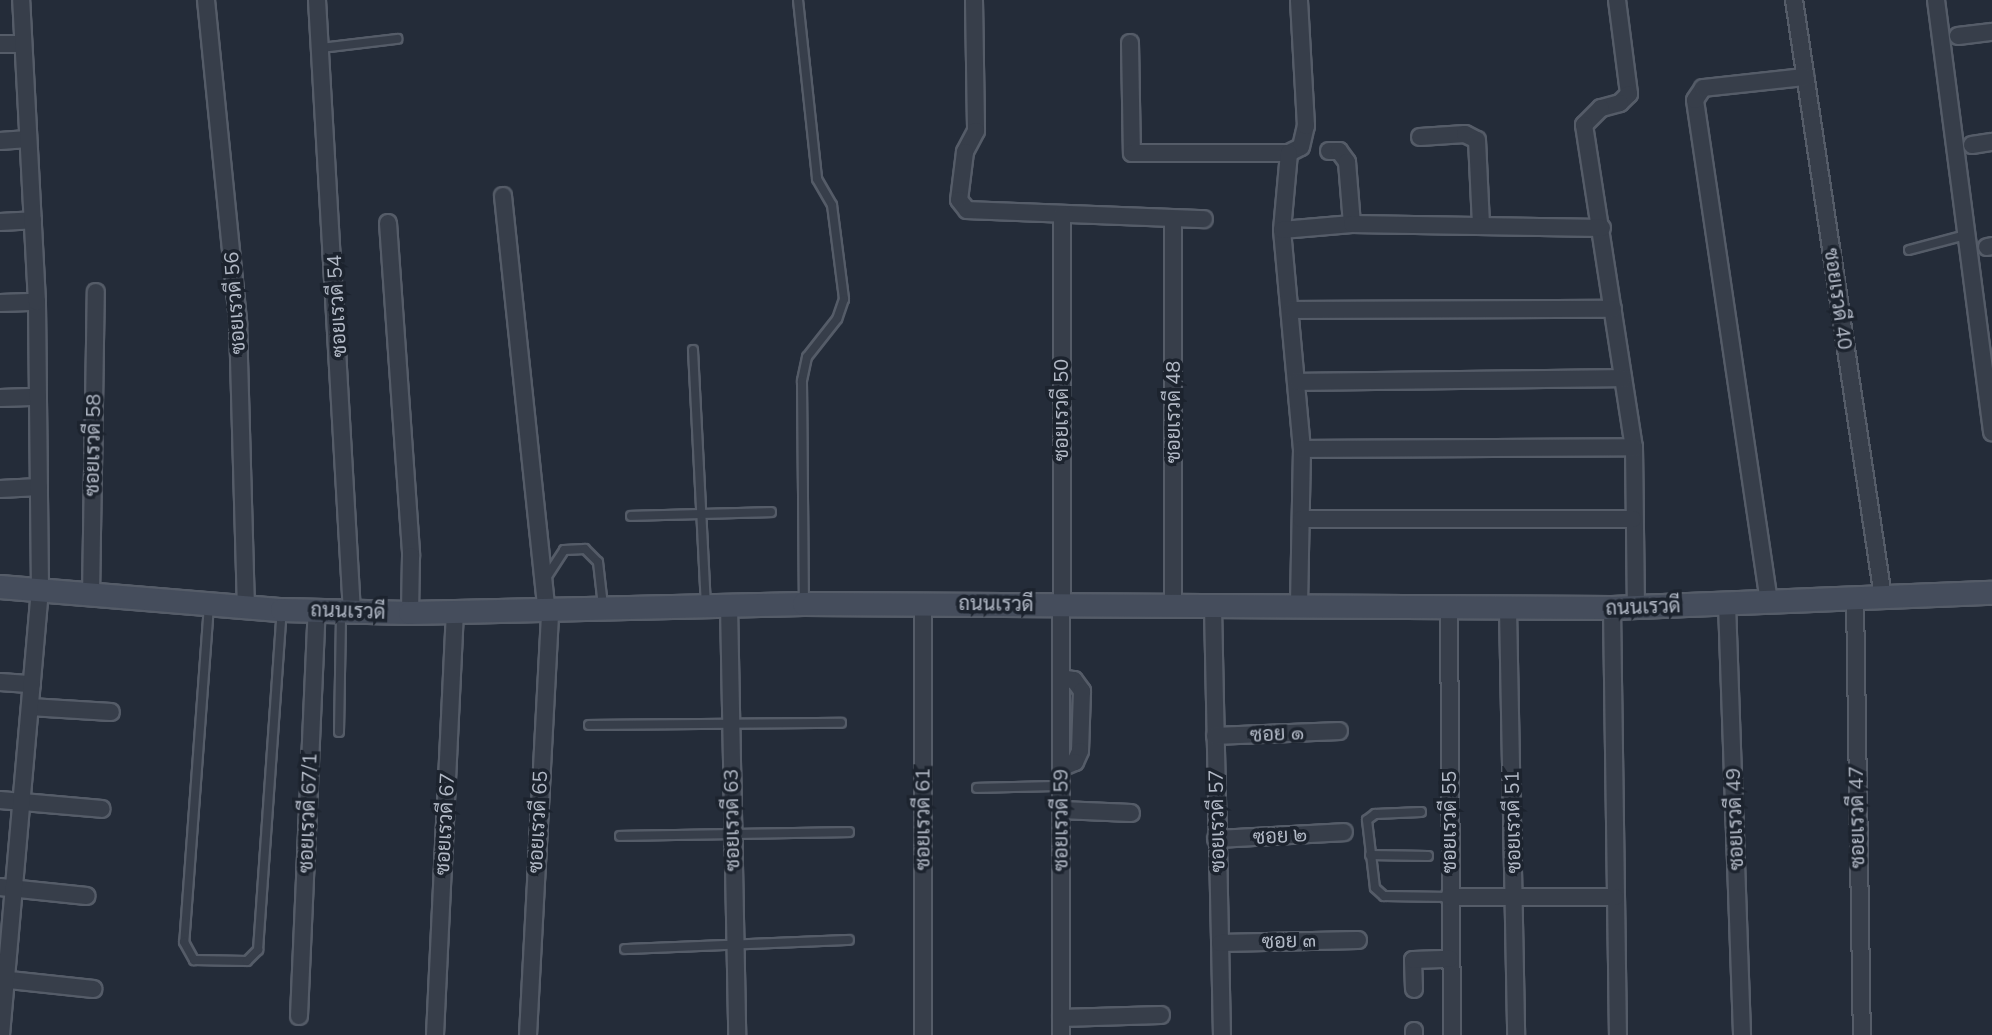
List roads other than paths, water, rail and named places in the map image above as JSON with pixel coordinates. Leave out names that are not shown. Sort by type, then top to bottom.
[{"type":"street","points":[[1,1035],[7,888],[22,802],[40,590],[37,302],[21,0]]},
{"type":"street","name":"ซอยเรวดี 56","points":[[206,0],[238,323],[246,607]]},
{"type":"street","name":"ซอยเรวดี 54","points":[[317,0],[346,612]]},
{"type":"street","points":[[974,0],[976,131],[965,152],[959,200],[978,214],[1204,219]]},
{"type":"street","points":[[1130,43],[1132,153],[1289,153],[1301,147],[1306,126],[1299,0]]},
{"type":"street","points":[[1617,0],[1629,94],[1620,103],[1601,108],[1584,125],[1634,447],[1636,608]]},
{"type":"street","name":"ซอยเรวดี 40","points":[[1794,0],[1883,597]]},
{"type":"street","points":[[1936,0],[1970,234],[1992,432]]},
{"type":"street","points":[[1958,36],[1992,32]]},
{"type":"street","points":[[0,44],[23,44]]},
{"type":"street","points":[[1769,602],[1695,100],[1703,88],[1805,77]]},
{"type":"street","points":[[1420,137],[1465,134],[1477,140],[1481,226]]},
{"type":"street","points":[[0,141],[28,139]]},
{"type":"street","points":[[1972,145],[1992,142]]},
{"type":"street","points":[[1329,151],[1339,151],[1347,162],[1352,224]]},
{"type":"street","points":[[1289,153],[1282,230],[1293,310],[1302,449],[1299,607]]},
{"type":"street","name":"ซอยเรวดี 65","points":[[503,196],[520,392],[548,608],[528,1035]]},
{"type":"street","name":"ซอยเรวดี 50","points":[[1061,605],[1062,214]]},
{"type":"street","points":[[0,222],[33,220]]},
{"type":"street","name":"ซอยเรวดี 48","points":[[1173,220],[1173,605]]},
{"type":"street","points":[[388,223],[411,556],[410,613]]},
{"type":"street","points":[[1282,230],[1352,224],[1602,228]]},
{"type":"street","name":"ซอยเรวดี 58","points":[[91,597],[96,292]]},
{"type":"street","points":[[0,303],[37,302]]},
{"type":"street","points":[[1293,310],[1613,309]]},
{"type":"street","points":[[1298,382],[1623,378]]},
{"type":"street","points":[[0,398],[38,397]]},
{"type":"street","points":[[1302,449],[1634,447]]},
{"type":"street","points":[[0,489],[39,487]]},
{"type":"street","points":[[1301,519],[1633,519]]},
{"type":"street","name":"ถนนเรวดี","points":[[0,587],[91,597],[282,610],[410,613],[804,604],[1636,608],[1992,593]]},
{"type":"street","name":"ซอยเรวดี 47","points":[[1855,599],[1862,1035]]},
{"type":"street","name":"ซอยเรวดี 61","points":[[923,604],[923,1035]]},
{"type":"street","name":"ซอยเรวดี 49","points":[[1727,604],[1742,1035]]},
{"type":"street","name":"ซอยเรวดี 63","points":[[729,605],[737,1035]]},
{"type":"street","name":"ซอยเรวดี 59","points":[[1061,605],[1061,1035]]},
{"type":"street","name":"ซอยเรวดี 57","points":[[1213,607],[1222,1035]]},
{"type":"street","points":[[1612,608],[1618,1035]]},
{"type":"street","name":"ซอยเรวดี 55","points":[[1449,609],[1452,1035]]},
{"type":"street","name":"ซอยเรวดี 51","points":[[1508,609],[1516,1035]]},
{"type":"street","name":"ซอยเรวดี 67/1","points":[[299,1016],[317,610]]},
{"type":"street","name":"ซอยเรวดี 67","points":[[435,1035],[455,612]]},
{"type":"street","points":[[0,682],[32,684]]},
{"type":"street","points":[[30,707],[111,712]]},
{"type":"street","name":"ซอย ๑","points":[[1215,736],[1339,731]]},
{"type":"street","points":[[0,800],[102,809]]},
{"type":"street","points":[[1061,810],[1131,813]]},
{"type":"street","name":"ซอย ๒","points":[[1216,839],[1344,832]]},
{"type":"street","points":[[7,888],[87,896]]},
{"type":"street","points":[[1449,897],[1615,897]]},
{"type":"street","name":"ซอย ๓","points":[[1220,943],[1358,940]]},
{"type":"street","points":[[1414,989],[1413,960],[1450,959]]},
{"type":"street","points":[[3,979],[93,989]]},
{"type":"street","points":[[1061,1018],[1161,1015]]},
{"type":"lane","points":[[798,0],[817,179],[832,205],[844,299],[837,319],[807,357],[802,381],[804,604]]},
{"type":"lane","points":[[321,48],[397,39]]},
{"type":"lane","points":[[1909,250],[1970,234]]},
{"type":"lane","points":[[693,350],[706,605]]},
{"type":"lane","points":[[631,516],[771,512]]},
{"type":"lane","points":[[545,579],[564,550],[585,549],[598,562],[603,608]]},
{"type":"lane","points":[[209,603],[184,942],[194,960],[247,961],[258,950],[282,610]]},
{"type":"lane","points":[[339,732],[346,612]]},
{"type":"lane","points":[[589,725],[841,723]]},
{"type":"lane","points":[[977,788],[1061,786]]},
{"type":"lane","points":[[1421,812],[1369,816],[1370,855],[1379,895],[1449,897]]},
{"type":"lane","points":[[620,836],[849,832]]},
{"type":"lane","points":[[1370,855],[1428,856]]},
{"type":"lane","points":[[625,949],[849,940]]}]
